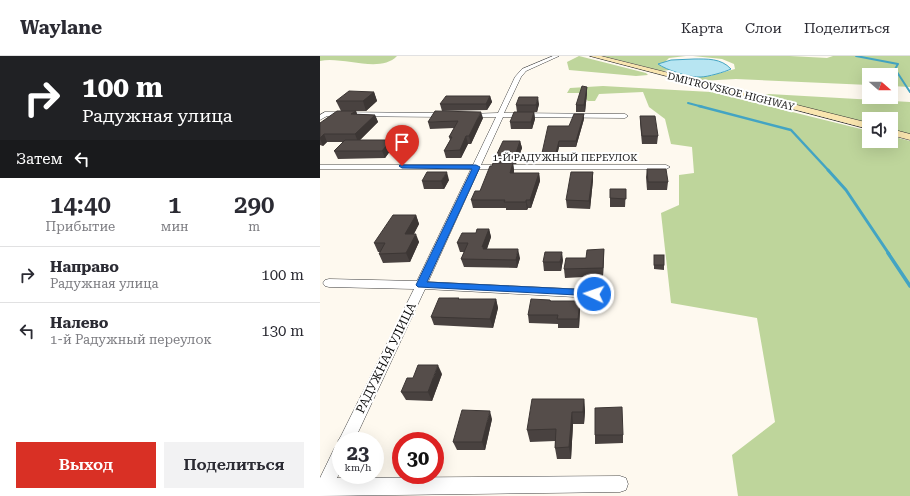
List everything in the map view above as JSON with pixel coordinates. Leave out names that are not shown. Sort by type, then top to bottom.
[{"type":"street","name":"РАДУЖНАЯ УЛИЦА","points":[[350,432],[518,77],[524,70],[557,56]]},
{"type":"street","name":"DMITROVSKOE HIGHWAY","points":[[592,56],[862,124]]},
{"type":"street","points":[[323,116],[453,115]]},
{"type":"street","points":[[461,115],[625,116]]},
{"type":"street","points":[[898,134],[910,137]]},
{"type":"street","name":"1-Й РАДУЖНЫЙ ПЕРЕУЛОК","points":[[320,167],[666,167]]},
{"type":"street","points":[[329,283],[421,285],[594,294]]},
{"type":"street","points":[[332,469],[321,490],[620,484]]},
{"type":"green space","points":[[320,56],[397,56],[390,61],[381,64],[371,64],[329,60],[320,61]]},
{"type":"green space","points":[[579,56],[646,73],[648,75],[636,76],[569,70],[567,62]]},
{"type":"green space","points":[[603,56],[686,56],[669,58],[661,66],[670,70],[662,71]]},
{"type":"green space","points":[[693,56],[790,56],[827,58],[833,56],[910,56],[910,87],[898,86],[898,68],[862,68],[862,85],[736,79],[699,81],[675,75],[675,73],[689,73],[710,76],[735,69],[734,64],[722,59]]},
{"type":"green space","points":[[603,86],[711,92],[862,129],[862,148],[898,148],[898,138],[910,141],[910,496],[738,496],[732,455],[775,422],[757,318],[671,303],[661,213],[679,205],[679,175],[694,173],[692,147],[671,144],[665,119],[649,107],[643,92],[599,94],[595,101],[588,101],[579,93],[567,93],[570,88]]},
{"type":"green space","points":[[769,94],[862,99],[862,104],[898,104],[898,101],[910,102],[910,134],[898,131],[898,112],[862,112],[862,121],[758,96]]},
{"type":"water","points":[[709,59],[718,61],[727,65],[731,69],[704,77],[697,77],[667,69],[658,64],[671,60]]},
{"type":"building","points":[[582,86],[587,87],[584,105],[576,105]]},
{"type":"building","points":[[349,91],[374,92],[363,101],[336,101]]},
{"type":"building","points":[[446,96],[490,96],[486,104],[440,104]]},
{"type":"building","points":[[519,97],[538,97],[536,105],[516,105]]},
{"type":"building","points":[[337,111],[356,111],[351,114],[375,115],[355,134],[324,134],[320,138],[320,123]]},
{"type":"building","points":[[435,111],[481,112],[469,136],[466,136],[460,150],[444,151],[452,137],[449,137],[458,121],[428,122]]},
{"type":"building","points":[[514,112],[534,112],[531,122],[510,122]]},
{"type":"building","points":[[574,114],[584,114],[576,141],[559,141],[556,153],[542,153],[548,126],[569,126]]},
{"type":"building","points":[[640,116],[655,116],[658,136],[642,136]]},
{"type":"building","points":[[345,140],[391,140],[382,151],[334,151]]},
{"type":"building","points":[[503,141],[520,141],[515,156],[496,156]]},
{"type":"building","points":[[493,163],[513,163],[510,173],[539,173],[530,200],[526,200],[526,202],[504,202],[505,200],[471,200],[475,191],[480,191],[490,166],[492,166]]},
{"type":"building","points":[[647,169],[666,169],[668,182],[648,182]]},
{"type":"building","points":[[427,172],[447,172],[441,181],[422,181]]},
{"type":"building","points":[[571,172],[593,172],[589,201],[566,200]]},
{"type":"building","points":[[610,189],[626,189],[626,199],[610,198]]},
{"type":"building","points":[[393,215],[416,215],[405,234],[416,234],[406,253],[379,254],[385,243],[374,243]]},
{"type":"building","points":[[477,229],[489,229],[482,247],[484,247],[483,249],[518,249],[516,260],[461,259],[468,243],[457,243],[462,233],[476,233]]},
{"type":"building","points":[[604,249],[603,268],[564,269],[566,258],[586,258],[587,250]]},
{"type":"building","points":[[545,252],[562,252],[560,262],[543,262]]},
{"type":"building","points":[[654,255],[664,255],[664,265],[654,265]]},
{"type":"building","points":[[439,298],[496,299],[490,319],[431,317]]},
{"type":"building","points":[[531,299],[550,301],[580,301],[578,319],[557,319],[558,315],[528,315]]},
{"type":"building","points":[[418,365],[438,365],[428,392],[401,392],[407,378],[413,378]]},
{"type":"building","points":[[532,399],[584,399],[583,412],[572,412],[569,447],[555,448],[556,429],[527,430]]},
{"type":"building","points":[[622,407],[623,435],[595,435],[595,408]]},
{"type":"building","points":[[462,410],[490,411],[482,442],[453,442]]},
{"type":"waterway","points":[[856,56],[898,64],[895,69],[910,92]]},
{"type":"waterway","points":[[688,103],[703,107]]},
{"type":"waterway","points":[[699,106],[791,130],[829,171]]},
{"type":"waterway","points":[[828,170],[846,190],[889,254]]},
{"type":"waterway","points":[[888,253],[910,286]]},
{"type":"route","points":[[402,166],[476,167],[421,285],[594,294]]}]
